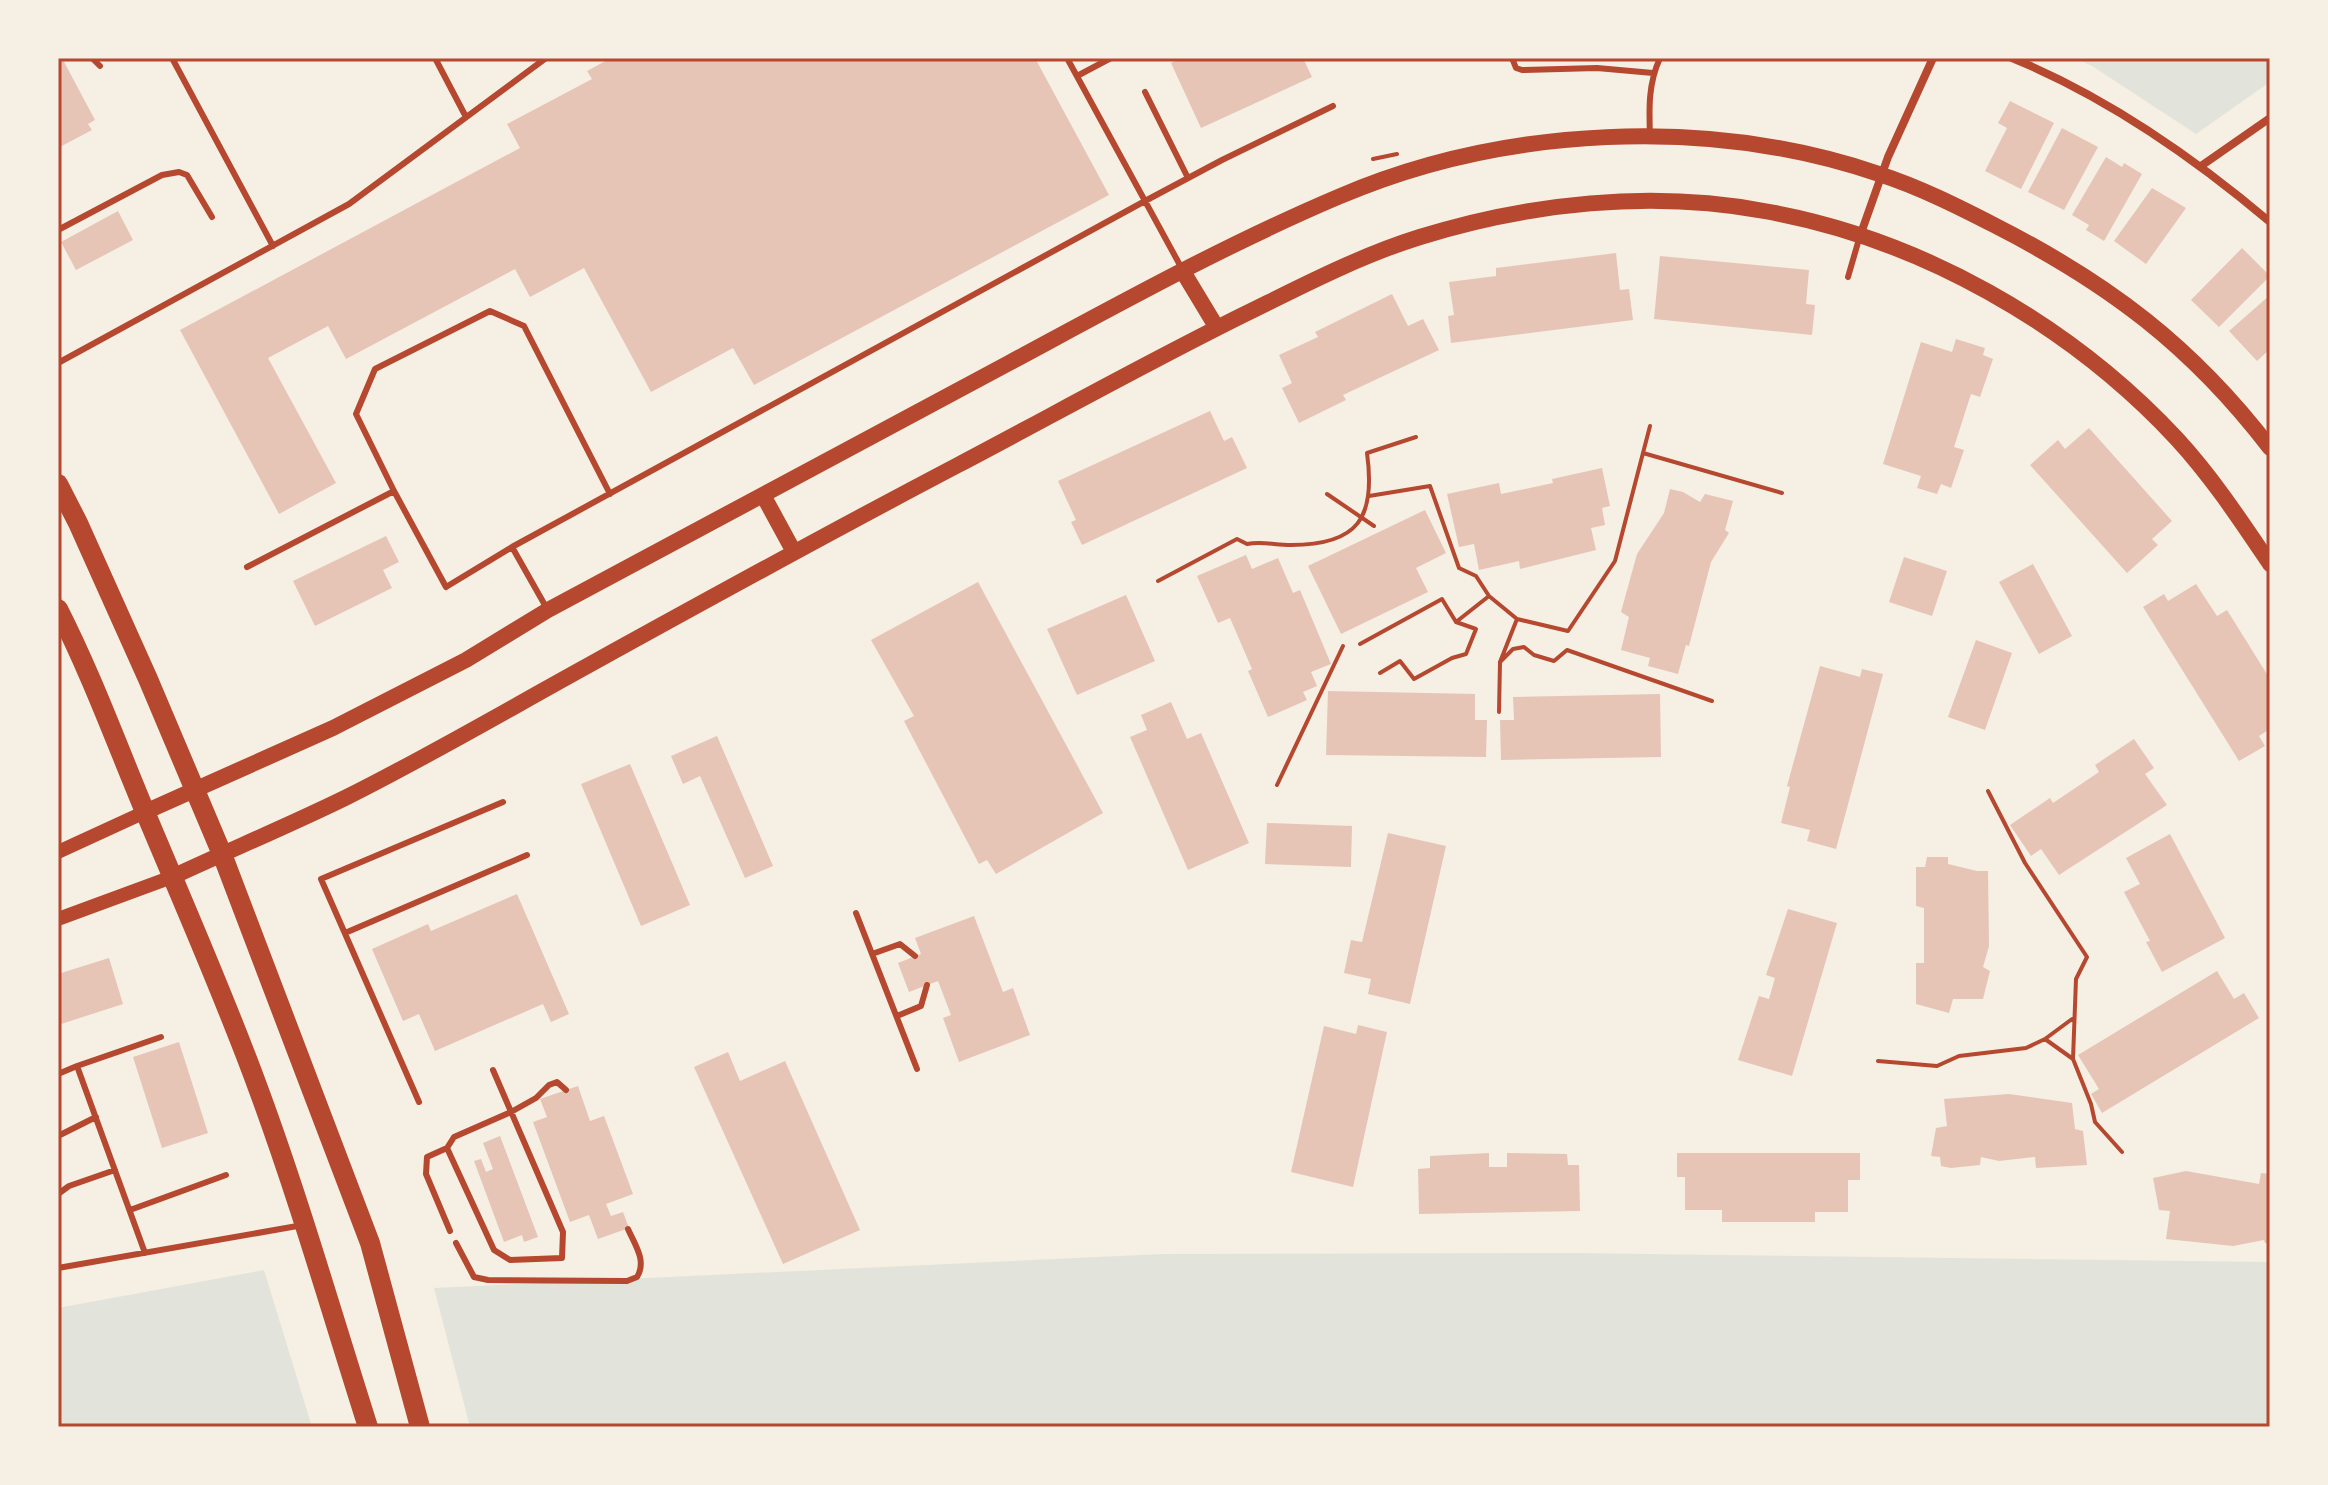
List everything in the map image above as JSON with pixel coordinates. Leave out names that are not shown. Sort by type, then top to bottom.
[{"type":"main road","points":[[145,812],[333,728],[466,660],[548,610],[1182,270],[1341,195],[1449,160],[1531,144],[1650,137],[1763,146],[1822,157],[1928,192],[2034,245],[2134,309],[2189,355],[2270,448]]},
{"type":"main road","points":[[172,877],[346,797],[794,552],[1217,328],[1327,274],[1388,248],[1450,228],[1538,210],[1647,200],[1766,211],[1860,236],[1986,291],[2074,347],[2175,436],[2200,465],[2270,564]]},
{"type":"main road","points":[[1182,270],[1217,328]]},
{"type":"main road","points":[[58,484],[85,537],[222,854],[370,1243],[420,1427]]},
{"type":"main road","points":[[763,495],[794,552]]},
{"type":"main road","points":[[58,609],[88,668],[258,1088],[368,1427]]},
{"type":"street","points":[[1860,236],[1881,174],[1933,58]]},
{"type":"street","points":[[2012,58],[2101,101],[2167,141],[2270,222]]},
{"type":"street","points":[[2201,166],[2270,118]]},
{"type":"street","points":[[58,852],[145,812]]},
{"type":"street","points":[[58,919],[172,877]]},
{"type":"lane","points":[[92,58],[100,66]]},
{"type":"lane","points":[[172,58],[273,246]]},
{"type":"lane","points":[[435,58],[466,117]]},
{"type":"lane","points":[[58,363],[349,204],[546,58]]},
{"type":"lane","points":[[1067,58],[1182,270]]},
{"type":"lane","points":[[1077,76],[1111,58]]},
{"type":"lane","points":[[1512,58],[1516,68],[1522,70],[1597,68],[1653,73]]},
{"type":"lane","points":[[1650,137],[1649,98],[1653,73],[1660,58]]},
{"type":"lane","points":[[1145,92],[1188,178]]},
{"type":"lane","points":[[610,494],[524,326],[490,311],[375,369],[356,414],[446,587],[512,547],[610,494],[1145,201],[1333,106]]},
{"type":"lane","points":[[58,230],[172,172],[187,175],[212,217]]},
{"type":"lane","points":[[1848,277],[1860,236]]},
{"type":"lane","points":[[247,567],[394,491]]},
{"type":"lane","points":[[512,547],[548,610]]},
{"type":"lane","points":[[419,1102],[321,879],[503,802]]},
{"type":"lane","points":[[345,933],[527,855]]},
{"type":"lane","points":[[856,913],[917,1069]]},
{"type":"lane","points":[[872,954],[900,944],[915,956]]},
{"type":"lane","points":[[897,1016],[921,1006],[927,985]]},
{"type":"lane","points":[[58,1074],[161,1037]]},
{"type":"lane","points":[[77,1066],[145,1253]]},
{"type":"lane","points":[[447,1148],[494,1250],[510,1260],[562,1258],[563,1232],[493,1070]]},
{"type":"lane","points":[[450,1231],[426,1174],[427,1157],[447,1148],[454,1137],[536,1098],[549,1085],[557,1082],[566,1090]]},
{"type":"lane","points":[[58,1136],[96,1117]]},
{"type":"lane","points":[[58,1194],[69,1186],[115,1170]]},
{"type":"lane","points":[[130,1210],[226,1175]]},
{"type":"lane","points":[[58,1268],[304,1225]]},
{"type":"lane","points":[[456,1243],[474,1277],[488,1280],[627,1281],[637,1277],[642,1259],[628,1229]]},
{"type":"path","points":[[1369,496],[1430,486],[1459,568],[1476,576],[1489,596],[1517,619],[1568,631],[1615,561],[1650,426]]},
{"type":"path","points":[[1158,581],[1237,539],[1247,544],[1260,541],[1276,545],[1336,541],[1355,527],[1369,496],[1367,453],[1416,437]]},
{"type":"path","points":[[1643,453],[1782,493]]},
{"type":"path","points":[[1327,494],[1374,526]]},
{"type":"path","points":[[1456,622],[1489,596]]},
{"type":"path","points":[[1360,644],[1442,599],[1456,622],[1476,629],[1466,654],[1414,679],[1400,661],[1380,673]]},
{"type":"path","points":[[1499,712],[1500,662],[1517,619]]},
{"type":"path","points":[[1277,785],[1343,646]]},
{"type":"path","points":[[1500,662],[1513,649],[1524,647],[1534,655],[1554,661],[1567,650],[1712,701]]},
{"type":"path","points":[[1988,791],[2025,863],[2087,957],[2076,979],[2073,1059],[2095,1122],[2122,1152]]},
{"type":"path","points":[[1878,1061],[1937,1066],[1959,1056],[2026,1048],[2045,1039],[2073,1018]]},
{"type":"path","points":[[2045,1039],[2073,1059]]},
{"type":"shaded area","points":[[2075,58],[2270,58],[2270,82],[2196,134]]},
{"type":"shaded area","points":[[1575,1253],[2270,1262],[2270,1427],[470,1427],[434,1288],[1162,1254]]},
{"type":"shaded area","points":[[264,1270],[312,1427],[58,1427],[58,1308]]},
{"type":"building","points":[[58,58],[62,58],[95,120],[88,124],[92,130],[58,148]]},
{"type":"building","points":[[611,58],[1035,58],[1109,195],[754,385],[733,348],[651,392],[584,268],[530,297],[515,269],[346,359],[328,326],[268,358],[336,483],[279,514],[180,330],[520,148],[507,124],[592,79],[587,71]]},
{"type":"building","points":[[1182,58],[1303,58],[1312,77],[1201,128],[1171,63]]},
{"type":"building","points":[[2010,101],[2054,123],[2021,189],[1985,171],[2007,128],[1998,123]]},
{"type":"building","points":[[2062,128],[2098,147],[2064,210],[2028,192]]},
{"type":"building","points":[[2106,157],[2142,174],[2104,241],[2086,230],[2089,225],[2072,215]]},
{"type":"building","points":[[2152,188],[2186,208],[2146,264],[2114,241]]},
{"type":"building","points":[[118,211],[133,240],[76,270],[61,242]]},
{"type":"building","points":[[2242,248],[2270,276],[2219,327],[2191,300]]},
{"type":"building","points":[[1616,253],[1620,290],[1629,289],[1633,320],[1451,343],[1448,316],[1454,315],[1449,282],[1496,276],[1496,268]]},
{"type":"building","points":[[1660,256],[1809,270],[1806,304],[1815,305],[1812,335],[1654,319]]},
{"type":"building","points":[[1392,294],[1408,326],[1423,319],[1439,350],[1343,395],[1346,400],[1299,423],[1282,388],[1292,383],[1279,355],[1318,337],[1315,332]]},
{"type":"building","points":[[2270,295],[2270,349],[2257,361],[2229,331]]},
{"type":"building","points":[[1956,339],[1985,348],[1983,355],[1993,359],[1980,397],[1971,394],[1954,447],[1964,450],[1951,488],[1941,484],[1937,494],[1917,488],[1921,476],[1883,464],[1921,342],[1952,352]]},
{"type":"building","points":[[1210,411],[1224,441],[1232,437],[1247,468],[1082,545],[1071,522],[1076,520],[1058,481]]},
{"type":"building","points":[[2089,428],[2172,521],[2152,539],[2158,545],[2127,573],[2030,465],[2058,440],[2065,449]]},
{"type":"building","points":[[1602,468],[1610,506],[1602,508],[1605,525],[1591,528],[1596,550],[1520,569],[1519,561],[1479,570],[1474,544],[1459,547],[1447,494],[1499,483],[1501,494]]},
{"type":"building","points":[[1670,489],[1683,492],[1700,502],[1705,494],[1733,501],[1725,530],[1729,533],[1711,562],[1689,646],[1686,645],[1678,674],[1648,666],[1650,658],[1621,650],[1629,617],[1621,612],[1637,554],[1664,513]]},
{"type":"building","points":[[1425,510],[1446,553],[1416,568],[1428,592],[1341,634],[1308,566]]},
{"type":"building","points":[[386,536],[399,562],[383,570],[392,588],[315,626],[293,581]]},
{"type":"building","points":[[1246,555],[1252,569],[1278,558],[1293,593],[1300,590],[1331,664],[1311,672],[1317,686],[1303,692],[1307,700],[1268,717],[1230,618],[1218,623],[1197,576]]},
{"type":"building","points":[[1904,557],[1947,571],[1932,616],[1889,602]]},
{"type":"building","points":[[2033,564],[2072,636],[2039,654],[1999,582]]},
{"type":"building","points":[[978,582],[1103,813],[996,874],[987,860],[979,864],[904,721],[914,716],[871,640]]},
{"type":"building","points":[[2196,584],[2217,616],[2227,610],[2270,679],[2270,689],[2267,690],[2270,695],[2270,729],[2259,736],[2265,746],[2239,761],[2143,607],[2164,594],[2168,601]]},
{"type":"building","points":[[1126,595],[1155,661],[1077,695],[1047,629]]},
{"type":"building","points":[[1976,640],[2012,653],[1985,730],[1948,717]]},
{"type":"building","points":[[1820,666],[1860,677],[1862,669],[1883,674],[1836,849],[1807,841],[1810,830],[1781,823],[1790,787],[1787,786]]},
{"type":"building","points":[[1328,691],[1475,694],[1475,720],[1487,720],[1486,757],[1326,755]]},
{"type":"building","points":[[1660,694],[1661,757],[1501,760],[1500,720],[1514,720],[1513,697]]},
{"type":"building","points":[[1171,702],[1187,739],[1201,733],[1249,843],[1188,870],[1130,737],[1147,730],[1141,715]]},
{"type":"building","points":[[717,736],[773,866],[745,878],[700,776],[683,784],[671,756]]},
{"type":"building","points":[[2134,739],[2154,768],[2145,774],[2167,805],[2059,875],[2041,849],[2031,856],[2010,825],[2050,798],[2053,803],[2099,772],[2095,765]]},
{"type":"building","points":[[630,764],[690,905],[641,926],[581,784]]},
{"type":"building","points":[[1267,823],[1352,826],[1351,867],[1265,864]]},
{"type":"building","points":[[1388,833],[1446,846],[1410,1004],[1368,994],[1371,979],[1344,973],[1351,940],[1362,942]]},
{"type":"building","points":[[2170,834],[2225,938],[2162,972],[2146,942],[2150,941],[2124,892],[2140,884],[2126,858]]},
{"type":"building","points":[[1927,857],[1948,857],[1948,864],[1988,871],[1989,946],[1983,967],[1990,971],[1983,999],[1953,999],[1949,1013],[1916,1004],[1916,963],[1924,963],[1924,908],[1916,906],[1916,867],[1925,867]]},
{"type":"building","points":[[517,894],[569,1014],[551,1022],[543,1004],[435,1051],[419,1014],[403,1021],[372,949],[428,924],[431,931]]},
{"type":"building","points":[[1788,909],[1837,923],[1792,1076],[1738,1060],[1759,996],[1769,999],[1775,978],[1766,975]]},
{"type":"building","points":[[974,916],[1003,992],[1013,988],[1030,1035],[959,1062],[943,1018],[951,1015],[938,981],[909,992],[898,963],[921,954],[915,938]]},
{"type":"building","points":[[109,958],[123,1004],[58,1025],[58,974]]},
{"type":"building","points":[[2217,971],[2234,999],[2244,993],[2259,1018],[2102,1113],[2091,1094],[2099,1089],[2078,1055]]},
{"type":"building","points":[[1358,1025],[1387,1032],[1353,1187],[1291,1172],[1324,1026],[1356,1034]]},
{"type":"building","points":[[179,1042],[208,1133],[162,1148],[133,1057]]},
{"type":"building","points":[[728,1052],[740,1081],[785,1061],[860,1230],[783,1264],[694,1067]]},
{"type":"building","points":[[578,1086],[590,1121],[604,1116],[633,1194],[606,1204],[611,1216],[623,1212],[629,1228],[598,1239],[589,1215],[570,1222],[533,1122],[547,1117],[540,1099]]},
{"type":"building","points":[[2009,1094],[2072,1103],[2075,1129],[2083,1131],[2087,1165],[2036,1168],[2035,1157],[1999,1161],[1981,1157],[1980,1165],[1951,1168],[1941,1166],[1940,1157],[1931,1156],[1936,1128],[1947,1126],[1944,1099]]},
{"type":"building","points":[[500,1136],[538,1237],[524,1242],[522,1235],[504,1242],[474,1161],[481,1159],[486,1172],[493,1169],[483,1143]]},
{"type":"building","points":[[1489,1153],[1489,1167],[1507,1167],[1507,1153],[1567,1154],[1568,1165],[1579,1165],[1580,1211],[1419,1214],[1418,1169],[1430,1168],[1430,1156]]},
{"type":"building","points":[[1677,1153],[1860,1153],[1860,1180],[1848,1180],[1848,1212],[1815,1212],[1815,1222],[1722,1222],[1722,1210],[1685,1210],[1685,1177],[1677,1177]]},
{"type":"building","points":[[2186,1171],[2259,1184],[2261,1173],[2270,1174],[2270,1244],[2264,1240],[2233,1246],[2166,1239],[2170,1211],[2159,1210],[2153,1178]]}]
